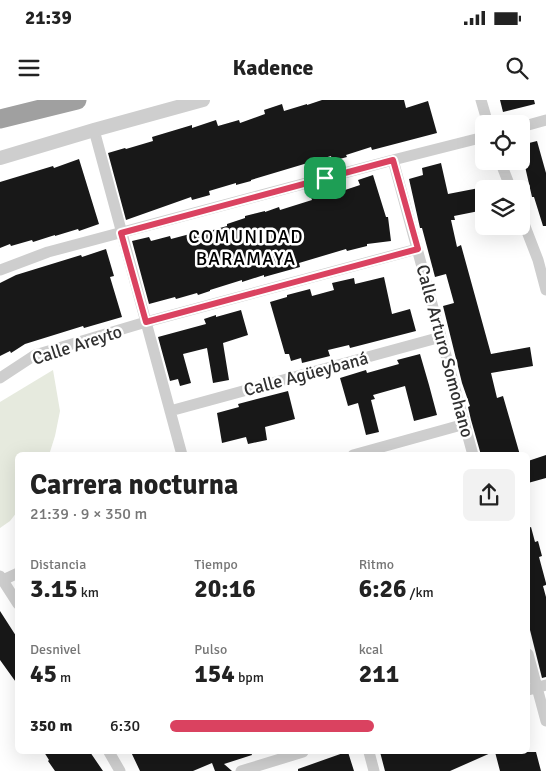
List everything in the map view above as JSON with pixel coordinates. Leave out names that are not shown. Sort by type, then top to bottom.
[{"type":"highway","points":[[0,119],[77,100]]},
{"type":"street","points":[[0,158],[203,100]]},
{"type":"street","points":[[481,100],[485,115]]},
{"type":"street","points":[[530,124],[546,120]]},
{"type":"street","points":[[94,130],[181,452]]},
{"type":"street","points":[[0,270],[48,252],[475,139]]},
{"type":"street","name":"Calle Arturo Somohano","points":[[393,160],[472,452]]},
{"type":"street","points":[[528,235],[538,260],[546,290]]},
{"type":"street","name":"Calle Areyto","points":[[0,378],[35,355],[146,322],[418,249]]},
{"type":"street","name":"Calle Agüeybaná","points":[[170,411],[441,337]]},
{"type":"street","points":[[364,452],[465,424]]},
{"type":"street","points":[[15,574],[2,578],[15,599]]},
{"type":"street","points":[[530,662],[546,721]]},
{"type":"street","points":[[110,754],[120,771]]},
{"type":"street","points":[[241,771],[296,754]]},
{"type":"street","points":[[370,754],[374,771]]},
{"type":"shaded area","points":[[53,370],[60,411],[50,452],[15,452],[15,515],[0,528],[0,402]]},
{"type":"building","points":[[322,100],[404,100],[406,108],[428,101],[437,133],[372,150],[371,147],[332,161],[331,156],[251,181],[236,185],[236,183],[209,191],[210,195],[192,200],[191,197],[126,220],[108,153],[153,141],[152,137],[192,125],[192,128],[216,120],[218,126],[239,120],[240,123],[265,114],[264,110],[282,104],[284,111]]},
{"type":"building","points":[[500,100],[534,100],[535,104],[503,112]]},
{"type":"building","points":[[537,141],[546,173],[546,226],[543,226],[534,197],[532,197],[530,180],[528,180],[526,170],[530,170],[530,143]]},
{"type":"building","points":[[79,159],[99,224],[79,231],[78,229],[33,242],[32,240],[11,246],[10,244],[0,248],[0,182],[53,166],[54,168]]},
{"type":"building","points":[[441,163],[448,194],[475,189],[475,212],[454,216],[455,220],[451,220],[457,247],[461,245],[491,354],[530,347],[533,366],[491,373],[497,398],[503,396],[519,452],[480,452],[468,407],[470,406],[462,383],[443,306],[454,303],[446,274],[435,277],[422,228],[420,228],[409,179],[423,175],[422,168]]},
{"type":"building","points":[[373,175],[386,217],[388,217],[391,241],[367,244],[367,246],[347,251],[346,249],[299,263],[300,267],[242,282],[242,280],[198,295],[197,293],[176,299],[175,297],[149,304],[132,241],[149,237],[151,241],[170,236],[171,239],[205,230],[206,232],[227,226],[227,224],[245,218],[245,216],[279,207],[280,210],[312,200],[311,197],[329,191],[330,195],[360,185],[358,180]]},
{"type":"building","points":[[106,249],[114,276],[110,277],[122,317],[84,328],[83,326],[25,344],[11,353],[10,351],[0,356],[0,283],[16,275]]},
{"type":"building","points":[[384,277],[392,314],[410,309],[416,331],[350,348],[349,345],[328,350],[330,356],[302,363],[301,358],[291,361],[289,354],[285,354],[270,302],[310,289],[312,296],[334,290],[332,283],[354,278],[355,284]]},
{"type":"building","points":[[241,310],[248,335],[223,343],[229,380],[213,383],[207,348],[183,354],[191,383],[180,386],[178,379],[170,381],[158,337],[206,324],[204,319],[216,315],[216,317]]},
{"type":"building","points":[[420,354],[437,415],[414,421],[405,386],[373,395],[375,399],[371,400],[379,432],[366,435],[358,403],[348,406],[340,378],[366,370],[367,373],[399,364],[397,360]]},
{"type":"building","points":[[288,391],[295,419],[265,427],[267,440],[248,444],[246,437],[222,443],[217,413],[239,407],[238,404]]},
{"type":"building","points":[[546,455],[546,478],[530,482],[530,460]]},
{"type":"building","points":[[530,527],[535,542],[538,541],[542,556],[539,557],[546,583],[543,586],[546,597],[546,677],[542,678],[530,630]]},
{"type":"building","points":[[0,611],[15,634],[15,681],[0,660]]},
{"type":"building","points":[[530,752],[536,752],[541,771],[500,771],[496,754],[530,754]]},
{"type":"building","points":[[45,754],[91,754],[103,771],[55,771]]},
{"type":"building","points":[[132,754],[252,755],[224,764],[232,771],[215,771],[212,763],[193,771],[140,771]]},
{"type":"building","points":[[340,754],[349,754],[354,771],[298,771],[298,769]]},
{"type":"building","points":[[381,754],[488,754],[450,771],[385,771]]},
{"type":"district","name":"COMUNIDAD BARAMAYA","points":[[246,247]]},
{"type":"route","points":[[393,160],[418,249],[146,322],[121,233],[325,178],[393,160]]}]
